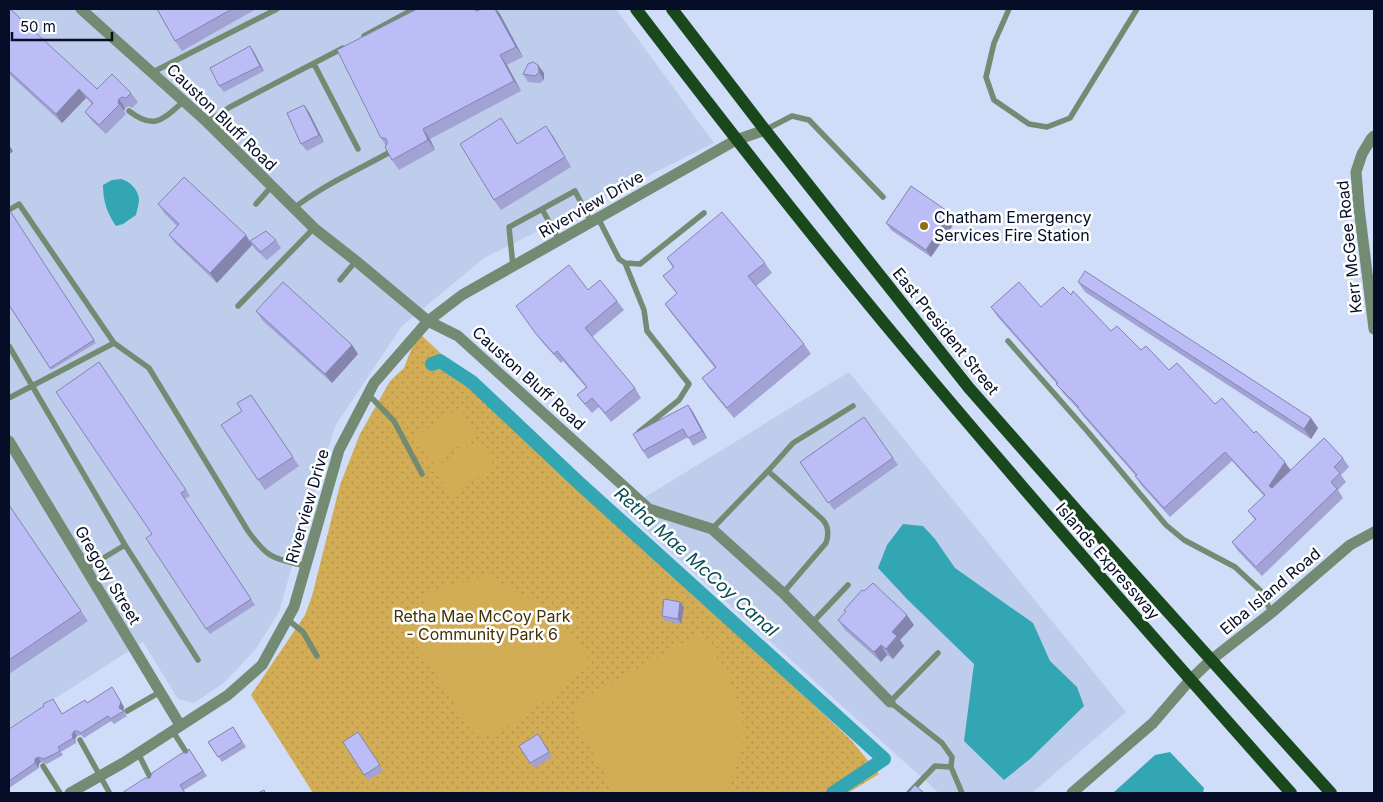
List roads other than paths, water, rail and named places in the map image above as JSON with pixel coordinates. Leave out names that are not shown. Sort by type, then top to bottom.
[{"type":"main road","points":[[636,9],[736,140]]},
{"type":"main road","name":"East President Street","points":[[672,9],[969,388],[1211,660]]},
{"type":"main road","name":"Islands Expressway","points":[[736,140],[903,346],[1190,680],[1291,793]]},
{"type":"main road","points":[[1211,660],[1331,793]]},
{"type":"street","name":"Causton Bluff Road","points":[[82,9],[207,122],[314,228],[428,321],[458,336],[649,509],[712,529],[782,593],[890,702]]},
{"type":"street","name":"Riverview Drive","points":[[70,793],[138,753],[228,695],[262,665],[294,607],[339,450],[374,383],[428,321],[462,295],[559,240],[736,140],[765,130]]},
{"type":"street","name":"Kerr McGee Road","points":[[1374,136],[1362,154],[1356,172],[1374,329]]},
{"type":"street","name":"Gregory Street","points":[[9,440],[160,692],[176,728]]},
{"type":"street","name":"Elba Island Road","points":[[1072,793],[1153,723],[1190,680],[1211,660],[1271,613],[1350,545],[1374,532]]},
{"type":"lane","points":[[153,72],[277,9]]},
{"type":"lane","points":[[362,37],[414,9]]},
{"type":"lane","points":[[1009,9],[994,42],[986,77],[994,100],[1030,124],[1047,127],[1070,118],[1137,9]]},
{"type":"lane","points":[[207,122],[230,107],[346,46]]},
{"type":"lane","points":[[314,64],[358,149]]},
{"type":"lane","points":[[129,111],[141,120],[152,122],[163,119],[184,101]]},
{"type":"lane","points":[[765,130],[792,116],[809,120],[883,197]]},
{"type":"lane","points":[[294,208],[317,190],[338,181],[390,152]]},
{"type":"lane","points":[[256,204],[271,187]]},
{"type":"lane","points":[[513,267],[509,227],[575,191],[619,259],[625,264],[644,310],[647,331],[689,384],[680,400],[639,432]]},
{"type":"lane","points":[[9,210],[19,204],[114,343],[149,368],[248,531],[262,550],[274,558],[306,566]]},
{"type":"lane","points":[[542,209],[559,240]]},
{"type":"lane","points":[[625,264],[640,264],[704,213]]},
{"type":"lane","points":[[238,306],[314,228]]},
{"type":"lane","points":[[340,280],[356,261]]},
{"type":"lane","points":[[1008,341],[1166,525],[1184,540],[1235,567],[1263,593],[1271,613]]},
{"type":"lane","points":[[9,398],[114,343]]},
{"type":"lane","points":[[9,346],[125,545],[198,660]]},
{"type":"lane","points":[[368,394],[394,421],[422,474]]},
{"type":"lane","points":[[712,529],[793,443],[853,406]]},
{"type":"lane","points":[[768,471],[826,523],[829,534],[826,544],[782,593]]},
{"type":"lane","points":[[85,569],[125,545]]},
{"type":"lane","points":[[812,623],[848,585]]},
{"type":"lane","points":[[287,619],[303,632],[317,656]]},
{"type":"lane","points":[[938,653],[890,702],[942,743],[952,757],[950,767],[962,793]]},
{"type":"lane","points":[[127,711],[160,692]]},
{"type":"lane","points":[[176,728],[188,755]]},
{"type":"lane","points":[[80,740],[109,792]]},
{"type":"lane","points":[[138,753],[152,779]]},
{"type":"lane","points":[[42,766],[60,793]]},
{"type":"lane","points":[[909,793],[935,766],[950,767]]},
{"type":"waterway","name":"Retha Mae McCoy Canal","points":[[432,364],[440,361],[472,382],[578,482],[884,759],[833,793]]},
{"type":"place","name":"Chatham Emergency Services Fire Station","points":[[924,226]]},
{"type":"park label","name":"Retha Mae McCoy Park - Community Park 6","points":[[482,625]]}]
